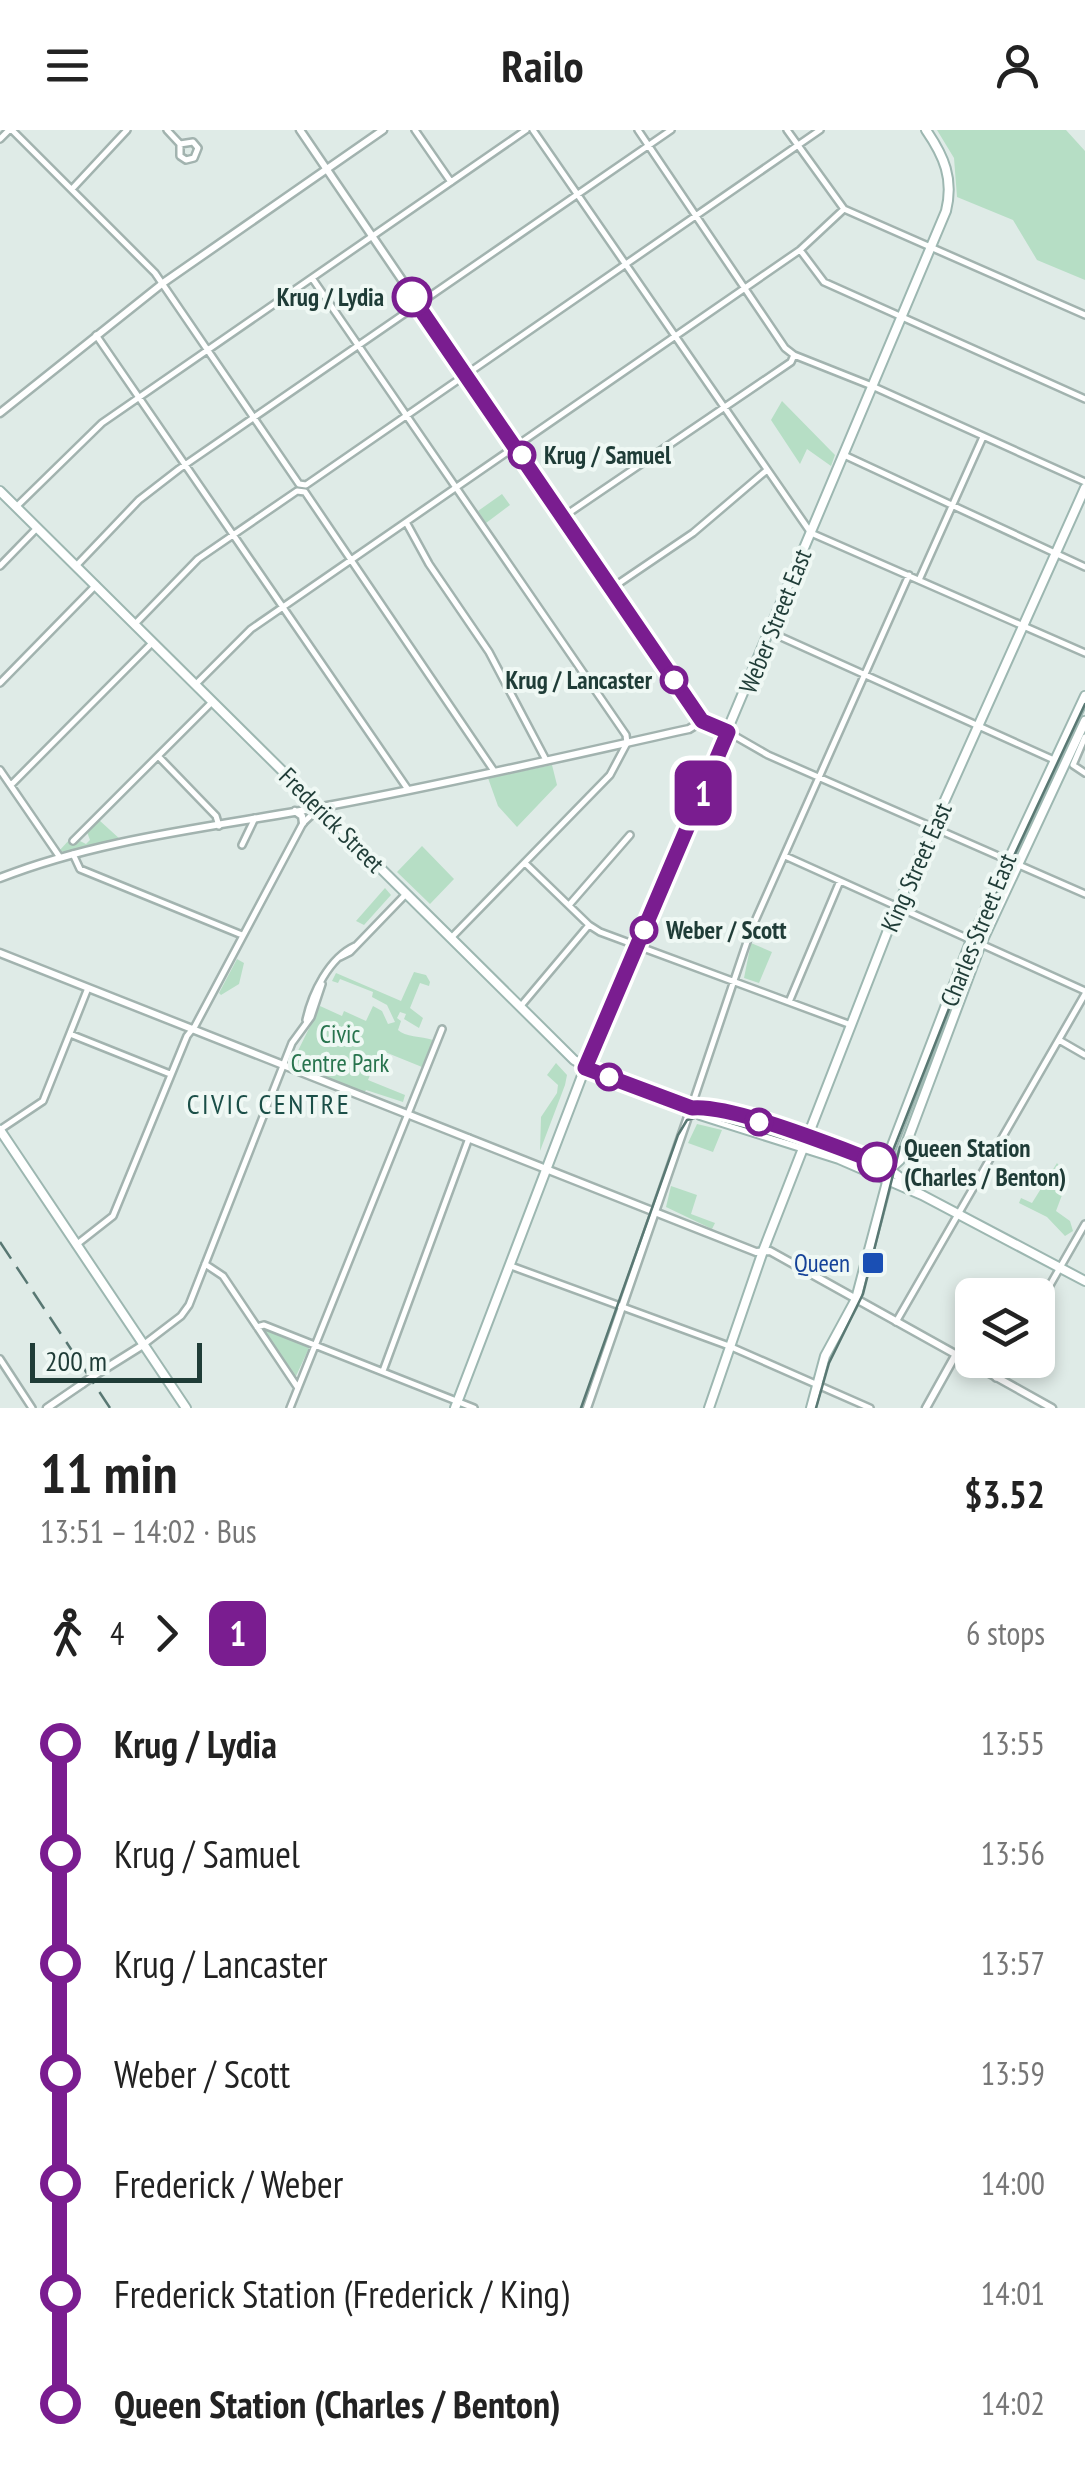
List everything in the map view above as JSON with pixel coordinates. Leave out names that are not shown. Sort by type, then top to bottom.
[{"type":"main road","name":"Weber Street East","points":[[456,1405],[585,1068],[946,210],[950,182],[944,161],[926,130]]},
{"type":"main road","name":"King Street East","points":[[709,1408],[763,1251],[897,907],[1085,485]]},
{"type":"main road","name":"Frederick Street","points":[[0,491],[519,1008],[585,1068],[692,1108],[700,1116],[831,1155],[922,1196]]},
{"type":"main road","name":"Charles Street East","points":[[810,1408],[825,1356],[856,1299],[887,1182],[888,1156],[971,940],[1006,858],[1085,696]]},
{"type":"main road","name":"Charles Street East","points":[[889,1170],[900,1160],[981,944],[1085,721]]},
{"type":"main road","name":"Frederick Street","points":[[692,1108],[732,1114],[877,1161],[922,1196]]},
{"type":"main road","points":[[0,1130],[186,1408]]},
{"type":"main road","points":[[877,1161],[888,1156]]},
{"type":"main road","points":[[922,1196],[1085,1281]]},
{"type":"street","points":[[0,139],[10,130],[162,283],[494,771]]},
{"type":"street","points":[[72,189],[127,130]]},
{"type":"street","points":[[167,130],[180,144],[180,156],[186,160],[194,158],[198,148],[194,142],[180,144]]},
{"type":"street","points":[[300,130],[702,721],[768,755],[1085,894]]},
{"type":"street","points":[[0,413],[162,283],[383,130]]},
{"type":"street","points":[[415,130],[450,182]]},
{"type":"street","points":[[16,508],[102,423],[530,130],[811,533],[1085,653]]},
{"type":"street","points":[[638,130],[794,355],[872,386],[1085,485]]},
{"type":"street","points":[[76,566],[139,500],[185,464],[670,130]]},
{"type":"street","points":[[788,130],[844,209],[1085,316]]},
{"type":"street","points":[[135,624],[198,559],[820,130]]},
{"type":"street","points":[[195,684],[251,629],[800,250],[844,209]]},
{"type":"street","points":[[800,250],[824,282],[1085,399]]},
{"type":"street","points":[[312,278],[628,743],[610,775],[450,938]]},
{"type":"street","points":[[96,335],[407,788]]},
{"type":"street","points":[[563,517],[791,362],[794,355]]},
{"type":"street","points":[[919,580],[983,437]]},
{"type":"street","points":[[844,454],[1085,567]]},
{"type":"street","points":[[612,588],[692,533],[767,470]]},
{"type":"street","points":[[406,522],[429,564],[490,652],[546,760]]},
{"type":"street","points":[[0,566],[37,528]]},
{"type":"street","points":[[586,1408],[657,1211],[732,982],[909,576]]},
{"type":"street","points":[[0,683],[96,585]]},
{"type":"street","points":[[770,632],[1054,760]]},
{"type":"street","points":[[11,785],[153,642]]},
{"type":"street","points":[[73,841],[212,702]]},
{"type":"street","points":[[0,878],[59,856],[628,743],[689,729],[702,721]]},
{"type":"street","points":[[1085,737],[1073,761],[1075,768],[1085,773]]},
{"type":"street","points":[[158,757],[216,816],[219,826]]},
{"type":"street","points":[[0,770],[59,856]]},
{"type":"street","points":[[76,1244],[113,1216],[191,1030],[302,823],[320,807]]},
{"type":"street","points":[[294,810],[302,816],[302,823]]},
{"type":"street","points":[[242,845],[256,818]]},
{"type":"street","points":[[569,905],[630,835]]},
{"type":"street","points":[[73,854],[80,870],[243,936]]},
{"type":"street","points":[[785,856],[971,940]]},
{"type":"street","points":[[525,863],[589,925],[851,1026]]},
{"type":"street","points":[[789,1002],[840,881]]},
{"type":"street","points":[[47,1408],[184,1313],[292,1043],[306,1023],[311,1002],[338,958],[406,894]]},
{"type":"street","points":[[519,1008],[589,925]]},
{"type":"street","points":[[896,1322],[1085,992],[981,944]]},
{"type":"street","points":[[0,952],[756,1252],[770,1251],[955,1356],[926,1408]]},
{"type":"street","points":[[0,1130],[43,1101],[88,988]]},
{"type":"street","points":[[290,1408],[442,1029]]},
{"type":"street","points":[[70,1034],[170,1074]]},
{"type":"street","points":[[1058,1040],[1085,1055]]},
{"type":"street","points":[[383,1371],[469,1138]]},
{"type":"street","points":[[1054,1278],[1085,1224]]},
{"type":"street","points":[[205,1264],[219,1272],[298,1388]]},
{"type":"street","points":[[511,1266],[729,1346],[870,1408]]},
{"type":"street","points":[[257,1327],[264,1324],[456,1405],[474,1408]]},
{"type":"street","points":[[0,1359],[32,1408]]},
{"type":"street","points":[[996,1378],[1052,1408]]},
{"type":"green space","points":[[937,130],[1066,130],[1085,151],[1085,280],[1037,260],[1013,220],[957,197],[954,158]]},
{"type":"green space","points":[[782,401],[835,455],[831,466],[807,449],[800,464],[771,420]]},
{"type":"green space","points":[[502,494],[510,505],[486,523],[478,511]]},
{"type":"green space","points":[[552,765],[557,785],[517,827],[498,806],[488,778]]},
{"type":"green space","points":[[99,820],[121,840],[59,851],[70,839],[75,844],[86,844],[90,840],[87,832]]},
{"type":"green space","points":[[422,846],[454,879],[430,904],[397,872]]},
{"type":"green space","points":[[385,888],[391,895],[364,925],[356,921]]},
{"type":"green space","points":[[751,943],[772,952],[759,983],[744,978]]},
{"type":"green space","points":[[237,959],[244,963],[239,984],[221,995],[219,993]]},
{"type":"green space","name":"Civic Centre Park","points":[[414,972],[426,975],[430,982],[429,986],[420,983],[410,1008],[423,1018],[419,1028],[400,1012],[398,1030],[433,1040],[422,1067],[385,1052],[378,1056],[368,1080],[405,1095],[403,1102],[366,1090],[364,1093],[292,1063],[320,1006],[366,1021],[373,1006],[382,1011],[388,1024],[395,1022],[387,1005],[372,997],[373,992],[340,979],[338,983],[332,981],[336,973],[401,1001]]},
{"type":"green space","points":[[556,1063],[567,1075],[540,1151],[541,1117],[558,1085],[547,1075]]},
{"type":"green space","points":[[697,1124],[722,1130],[713,1152],[688,1143]]},
{"type":"green space","points":[[1057,1163],[1068,1179],[1056,1211],[1070,1221],[1073,1231],[1065,1236],[1047,1217],[1019,1203],[1021,1198],[1032,1203]]},
{"type":"green space","points":[[671,1186],[697,1195],[691,1214],[715,1223],[712,1229],[666,1207]]},
{"type":"green space","points":[[266,1328],[310,1346],[296,1376],[263,1331]]},
{"type":"tram line","points":[[581,1408],[678,1135],[687,1120],[705,1115],[869,1164],[881,1164],[890,1158],[984,920],[1085,704]]},
{"type":"tram line","points":[[816,1408],[829,1363],[863,1294],[900,1147]]},
{"type":"railway","points":[[0,1242],[110,1408]]},
{"type":"bus line","name":"1","points":[[412,297],[702,721],[728,732],[585,1068],[692,1108],[732,1114],[877,1162]]},
{"type":"place","name":"Krug / Lydia","points":[[412,297]]},
{"type":"place","name":"Krug / Samuel","points":[[522,455]]},
{"type":"place","name":"Krug / Lancaster","points":[[674,680]]},
{"type":"place","name":"Weber / Scott","points":[[644,930]]},
{"type":"place","name":"Queen Station (Charles / Benton)","points":[[877,1162]]},
{"type":"place","name":"Queen","points":[[873,1263]]},
{"type":"district","name":"CIVIC CENTRE","points":[[269,1103]]}]
